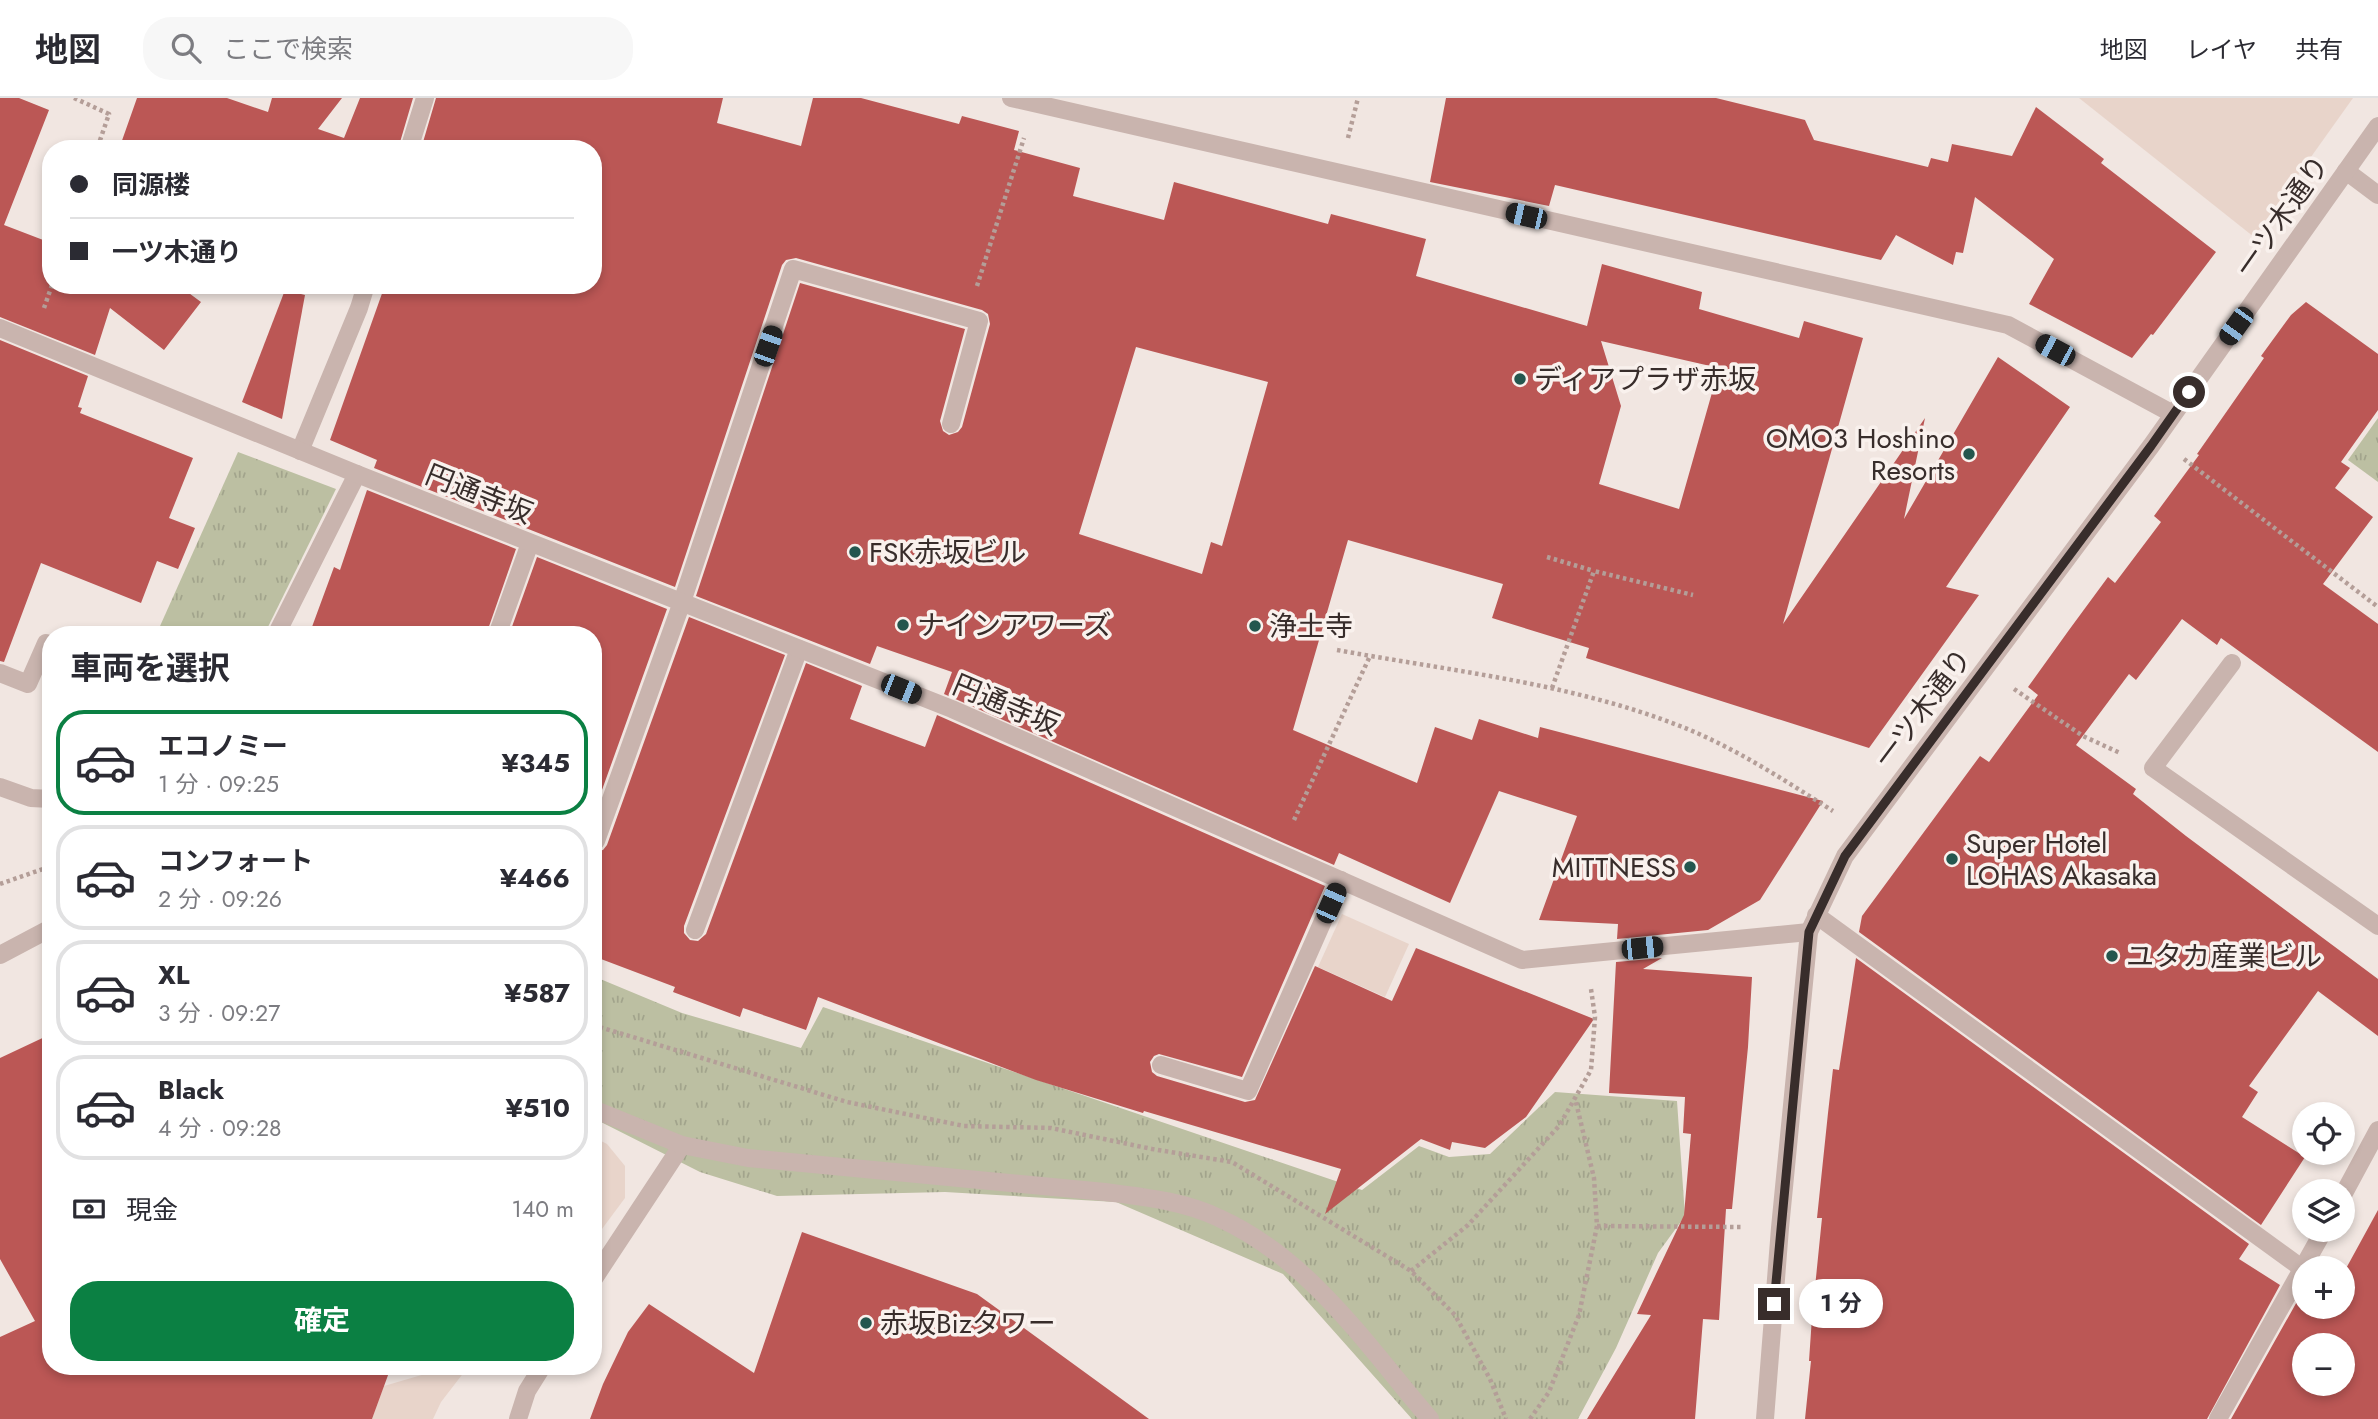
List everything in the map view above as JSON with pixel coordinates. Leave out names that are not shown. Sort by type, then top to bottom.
[{"type":"street","points":[[412,140],[425,98]]},
{"type":"street","points":[[1011,98],[2008,325],[2174,414]]},
{"type":"street","name":"一ツ木通り","points":[[1765,1419],[1780,1228],[1812,923],[1845,856],[2174,414],[2378,126]]},
{"type":"street","points":[[2346,171],[2378,195]]},
{"type":"street","points":[[602,824],[682,602],[793,269],[979,321],[951,424]]},
{"type":"street","points":[[300,451],[363,294]]},
{"type":"street","name":"円通寺坂","points":[[0,328],[357,474],[952,709],[1522,960],[1587,954],[1812,923]]},
{"type":"street","points":[[281,626],[357,474]]},
{"type":"street","points":[[500,626],[530,543]]},
{"type":"street","points":[[695,930],[799,649]]},
{"type":"street","points":[[0,673],[28,684],[42,651]]},
{"type":"street","points":[[2232,663],[2153,768],[2378,926]]},
{"type":"street","points":[[0,787],[31,798],[42,799]]},
{"type":"street","points":[[1161,1065],[1248,1091],[1341,880]]},
{"type":"street","points":[[1812,923],[2292,1261]]},
{"type":"street","points":[[0,955],[42,933]]},
{"type":"street","points":[[602,1113],[681,1145],[748,1158],[1162,1199],[1219,1217],[1273,1249],[1319,1288],[1430,1419]]},
{"type":"street","points":[[2352,1179],[2378,1130]]},
{"type":"street","points":[[602,1266],[681,1145]]},
{"type":"street","points":[[2218,1419],[2292,1288]]},
{"type":"street","points":[[518,1419],[527,1391],[537,1375]]},
{"type":"path","points":[[74,98],[108,114],[100,140]]},
{"type":"path","points":[[967,318],[1035,103]]},
{"type":"path","points":[[2177,453],[2378,607]]},
{"type":"path","points":[[1547,557],[1693,595]]},
{"type":"path","points":[[1552,688],[1594,571]]},
{"type":"path","points":[[1337,650],[1552,688],[1680,726],[1761,766],[1835,812]]},
{"type":"path","points":[[1279,853],[1370,656]]},
{"type":"path","points":[[2007,684],[2083,736],[2153,768]]},
{"type":"path","points":[[0,884],[42,869]]},
{"type":"path","points":[[1411,1270],[1468,1224],[1559,1126],[1591,1070],[1595,1017],[1587,954]]},
{"type":"path","points":[[1530,1419],[1549,1392],[1579,1315],[1597,1226],[1594,1178],[1574,1097]]},
{"type":"path","points":[[1597,1226],[1742,1227]]},
{"type":"green space","points":[[2378,418],[2378,482],[2348,460]]},
{"type":"green space","points":[[238,452],[336,489],[268,626],[160,626]]},
{"type":"green space","points":[[602,980],[682,1013],[801,1048],[823,1007],[1362,1190],[1419,1146],[1449,1157],[1490,1154],[1555,1092],[1677,1101],[1685,1216],[1658,1253],[1616,1348],[1578,1419],[1412,1419],[1283,1274],[1116,1202],[945,1192],[777,1196],[700,1172],[602,1123]]},
{"type":"shaded area","points":[[2079,98],[2353,98],[2254,237]]},
{"type":"shaded area","points":[[1342,914],[1409,944],[1385,997],[1318,967]]},
{"type":"shaded area","points":[[602,1142],[625,1166],[625,1198],[602,1229]]},
{"type":"shaded area","points":[[422,1375],[462,1375],[441,1402],[433,1419],[372,1419],[384,1386]]},
{"type":"building","points":[[0,98],[19,98],[49,110],[4,225],[42,240],[42,294],[190,294],[201,302],[164,350],[110,308],[95,355],[0,317]]},
{"type":"building","points":[[137,98],[227,98],[268,112],[272,98],[342,98],[318,129],[344,138],[360,98],[413,98],[401,140],[122,140]]},
{"type":"building","points":[[436,98],[723,98],[717,123],[801,146],[813,98],[861,98],[959,124],[962,116],[1019,131],[1014,150],[1080,168],[1073,196],[1164,220],[1174,182],[1328,224],[1331,214],[1426,239],[1416,276],[1587,326],[1602,264],[1702,292],[1699,309],[1799,338],[1804,321],[1863,338],[1783,624],[1925,418],[1904,519],[1998,357],[2070,407],[1946,587],[1979,595],[1869,748],[1586,658],[1589,648],[1492,618],[1503,584],[1348,540],[1293,730],[1417,783],[1435,727],[1472,740],[1479,719],[1538,738],[1540,727],[1823,801],[1760,900],[1708,930],[1617,939],[1618,924],[1539,920],[1577,816],[1499,791],[1450,903],[1339,853],[1334,865],[944,694],[952,672],[877,646],[870,664],[696,596],[800,283],[965,329],[940,421],[943,431],[949,435],[958,432],[962,427],[990,324],[988,314],[982,310],[796,258],[786,260],[782,265],[675,587],[374,468],[377,460],[330,440],[382,294],[602,294],[602,140],[424,140]],"holes":[[[1601,341],[1719,368],[1679,509],[1599,484],[1621,406]],[[1136,347],[1268,382],[1222,546],[1211,542],[1202,574],[1079,534]]]},
{"type":"building","points":[[1446,98],[1716,98],[1805,120],[1814,140],[1928,167],[1931,158],[1948,162],[1952,144],[2012,156],[2036,107],[2104,159],[2101,163],[2216,252],[2153,335],[2151,334],[2132,358],[2029,304],[2054,259],[1975,197],[1963,253],[1956,252],[1953,265],[1896,235],[1881,260],[1555,185],[1549,206],[1430,182]]},
{"type":"building","points":[[283,294],[305,295],[282,419],[242,402]]},
{"type":"building","points":[[2306,302],[2378,354],[2378,410],[2341,462],[2350,468],[2335,488],[2373,517],[2323,584],[2378,624],[2378,752],[2221,638],[2217,645],[2182,619],[2136,680],[2129,674],[2076,745],[2136,789],[2133,794],[2186,836],[2378,979],[2378,1036],[2318,991],[2249,1086],[2258,1092],[2242,1117],[2292,1149],[2292,1165],[2300,1165],[2261,1225],[1859,932],[1862,916],[1980,756],[1989,762],[2038,695],[2028,687],[2108,577],[2115,583],[2161,522],[2154,516],[2199,455],[2197,454],[2264,358],[2261,356],[2291,315]]},
{"type":"building","points":[[0,340],[88,376],[78,407],[82,408],[80,413],[193,458],[169,518],[195,528],[178,569],[157,561],[141,603],[41,563],[4,662],[0,661]]},
{"type":"building","points":[[367,490],[516,549],[489,626],[312,626],[334,567],[340,570]]},
{"type":"building","points":[[537,557],[667,609],[602,790],[602,626],[512,626]]},
{"type":"building","points":[[689,617],[785,655],[684,926],[684,933],[690,940],[698,941],[706,934],[806,663],[862,686],[850,719],[925,747],[937,715],[1325,886],[1242,1077],[1159,1054],[1150,1062],[1152,1072],[1157,1076],[1245,1102],[1255,1100],[1315,966],[1392,1001],[1416,948],[1594,1019],[1526,1117],[1485,1148],[1452,1142],[1450,1150],[1421,1139],[1325,1214],[1341,1169],[1036,1080],[818,997],[806,1030],[743,1008],[740,1017],[673,992],[675,987],[602,959],[602,850],[607,845]]},
{"type":"building","points":[[1662,958],[1643,969],[1752,977],[1732,1209],[1726,1209],[1719,1320],[1703,1319],[1695,1419],[1587,1419],[1651,1315],[1637,1314],[1684,1215],[1691,1134],[1683,1133],[1685,1097],[1609,1093],[1616,962]]},
{"type":"building","points":[[1856,958],[2249,1244],[2239,1259],[2280,1285],[2207,1419],[1805,1419],[1822,1218],[1817,1218],[1828,1113],[1833,1069],[1839,1070]]},
{"type":"building","points":[[42,1038],[42,1375],[388,1375],[372,1419],[0,1419],[0,1337],[35,1321],[0,1259],[0,1058]]},
{"type":"building","points":[[2378,1210],[2378,1419],[2231,1419],[2292,1310],[2292,1319],[2355,1319],[2355,1256],[2353,1256]]},
{"type":"building","points":[[802,1232],[977,1294],[1149,1419],[590,1419],[628,1332],[649,1304],[754,1373]]},
{"type":"place","name":"ディアプラザ赤坂","points":[[1520,379]]},
{"type":"place","name":"OMO3 Hoshino Resorts","points":[[1969,454]]},
{"type":"place","name":"FSK赤坂ビル","points":[[855,552]]},
{"type":"place","name":"ナインアワーズ","points":[[903,625]]},
{"type":"place","name":"浄土寺","points":[[1255,626]]},
{"type":"place","name":"Super Hotel LOHAS Akasaka","points":[[1952,859]]},
{"type":"place","name":"MITTNESS","points":[[1690,867]]},
{"type":"place","name":"ユタカ産業ビル","points":[[2112,956]]},
{"type":"place","name":"赤坂Bizタワー","points":[[866,1323]]},
{"type":"route","points":[[1774,1304],[1809,932],[1816,915],[1845,856],[2189,392]]}]
